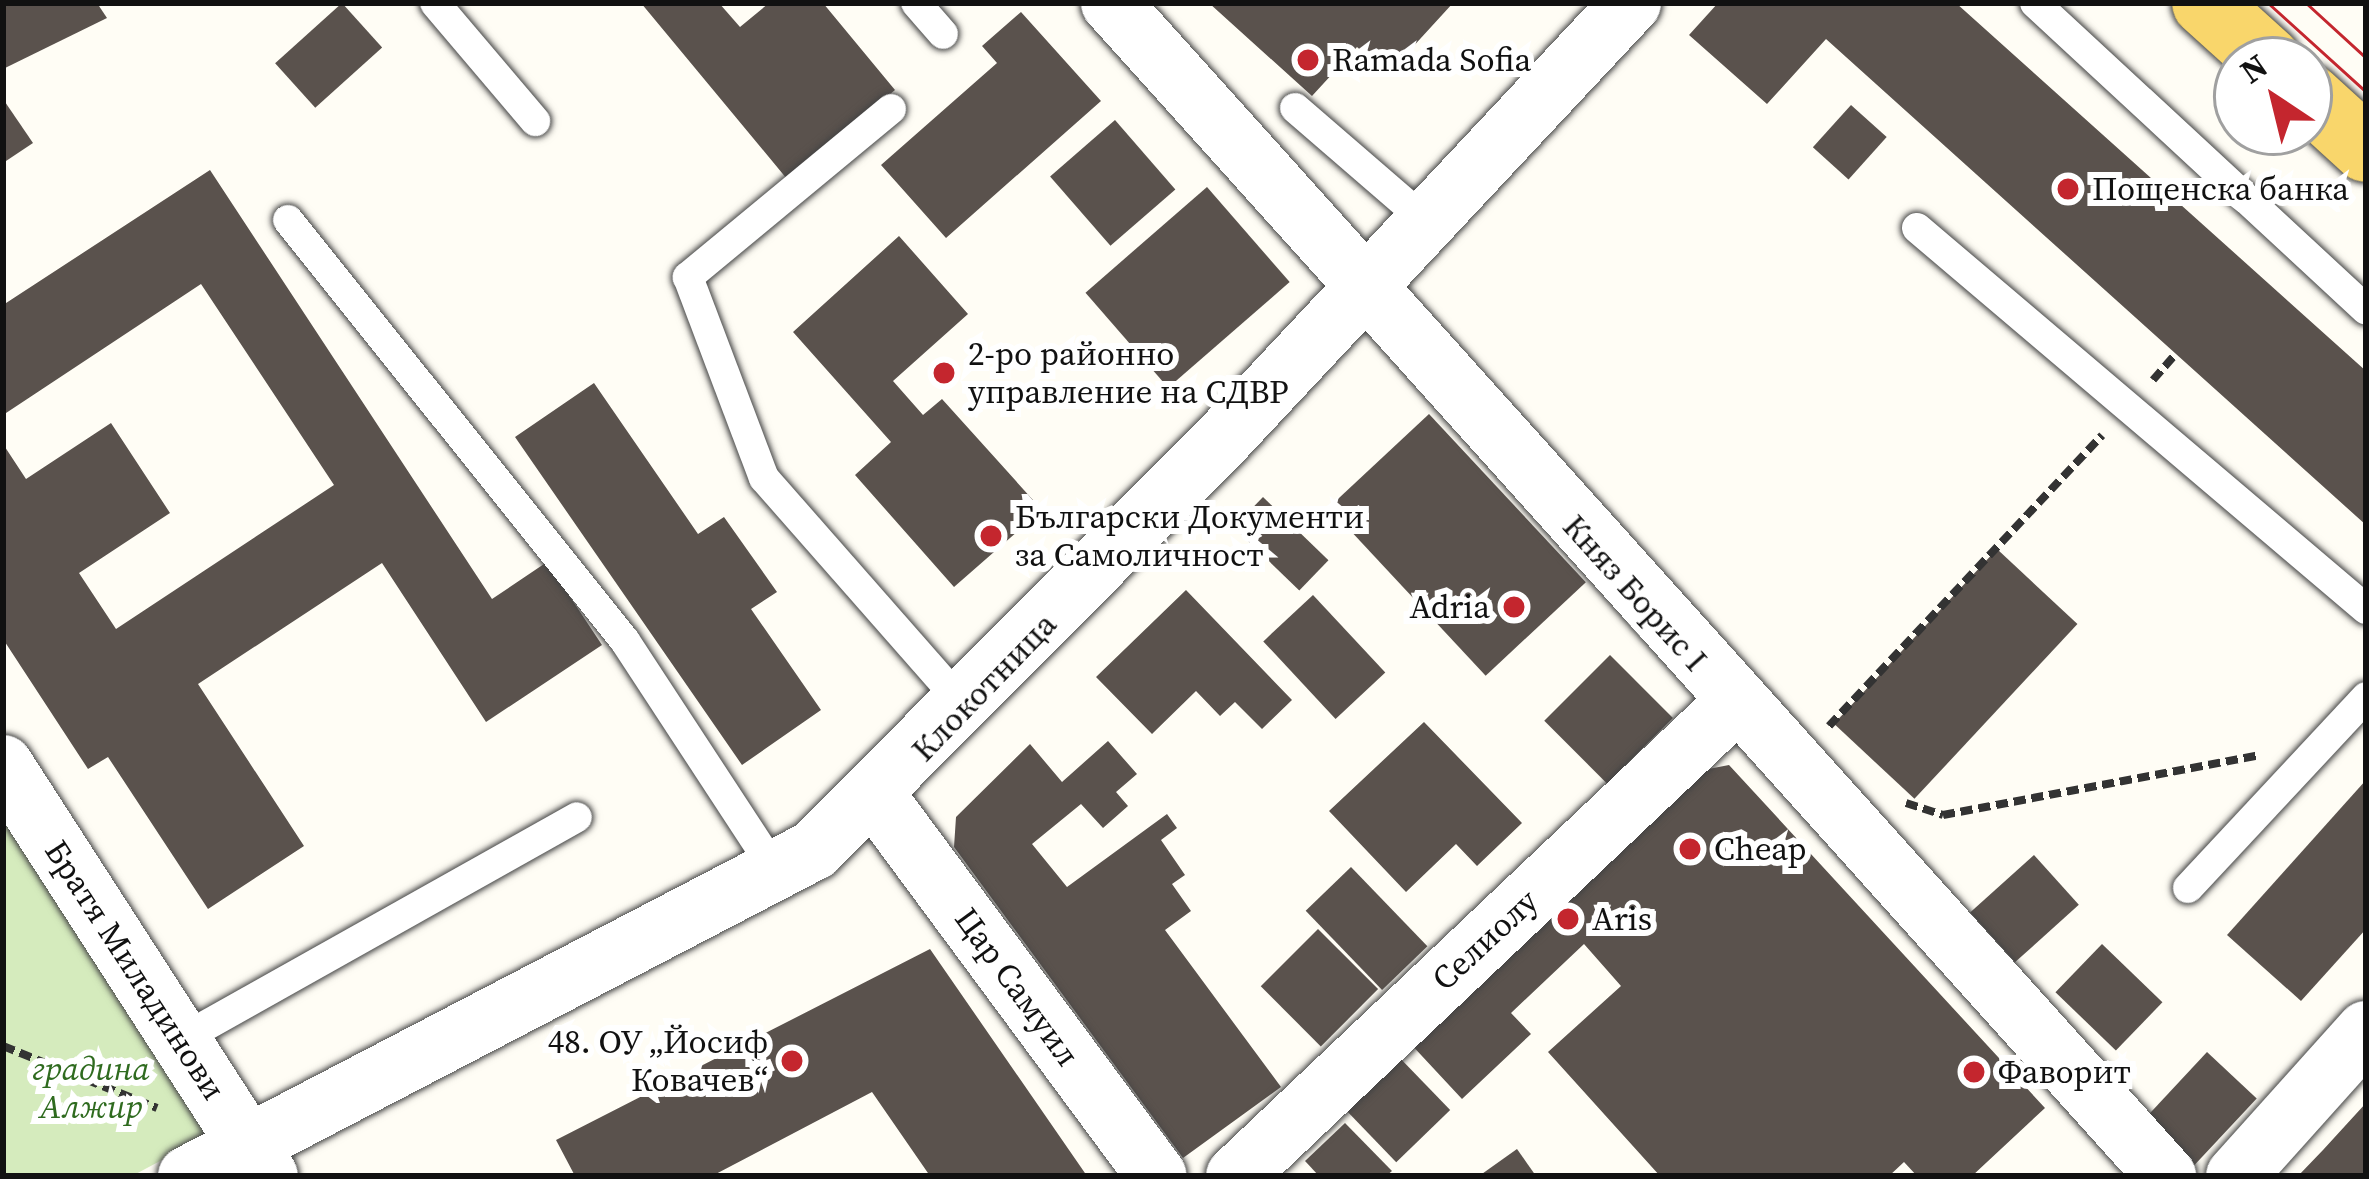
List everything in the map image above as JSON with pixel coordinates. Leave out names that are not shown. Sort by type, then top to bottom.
[{"type":"main road","points":[[2205,3],[2241,36]]},
{"type":"main road","points":[[2333,118],[2366,148]]},
{"type":"street","name":"Княз Борис I","points":[[1111,3],[1734,704],[2165,1176]]},
{"type":"street","name":"Клокотница","points":[[188,1176],[258,1160],[775,871],[877,798],[1366,291],[1631,3]]},
{"type":"street","name":"Селиолу","points":[[1236,1176],[1734,704]]},
{"type":"street","name":"Братя Миладинови","points":[[3,765],[258,1160]]},
{"type":"street","name":"Цар Самуил","points":[[877,798],[1157,1176]]},
{"type":"street","points":[[2236,1176],[2366,1031]]},
{"type":"lane","points":[[435,3],[535,121]]},
{"type":"lane","points":[[916,3],[943,34]]},
{"type":"lane","points":[[2035,3],[2366,310]]},
{"type":"lane","points":[[1295,108],[1428,223]]},
{"type":"lane","points":[[891,109],[688,277],[764,478],[965,707]]},
{"type":"lane","points":[[288,220],[625,641],[775,871]]},
{"type":"lane","points":[[1917,228],[2366,609]]},
{"type":"lane","points":[[2188,888],[2366,697]]},
{"type":"lane","points":[[180,1040],[577,817]]},
{"type":"path","points":[[1791,766],[2176,354]]},
{"type":"path","points":[[1943,815],[2214,764]]},
{"type":"path","points":[[3,1046],[258,1160]]},
{"type":"green space","name":"градина Алжир","points":[[3,786],[222,1128],[132,1176],[3,1176]]},
{"type":"building","points":[[3,3],[97,3],[107,18],[3,69]]},
{"type":"building","points":[[342,3],[382,48],[315,108],[275,63]]},
{"type":"building","points":[[641,3],[719,3],[740,27],[769,3],[823,3],[895,90],[787,179]]},
{"type":"building","name":"Ramada Sofia","points":[[1209,3],[1453,3],[1388,74],[1357,47],[1312,96]]},
{"type":"building","points":[[1718,3],[1956,3],[2366,371],[2366,525],[1826,39],[1767,104],[1689,35]]},
{"type":"building","points":[[1021,12],[1101,101],[946,238],[881,165],[997,63],[982,46]]},
{"type":"building","points":[[3,99],[33,143],[3,163]]},
{"type":"building","points":[[1851,105],[1887,137],[1849,179],[1813,147]]},
{"type":"building","points":[[1115,120],[1175,189],[1110,246],[1050,176]]},
{"type":"building","points":[[210,170],[492,599],[547,562],[602,645],[486,722],[382,563],[198,684],[304,846],[208,909],[108,757],[88,769],[3,639],[3,444],[26,479],[111,423],[170,513],[79,573],[116,629],[334,485],[201,284],[3,415],[3,305]]},
{"type":"building","points":[[1207,187],[1290,282],[1168,388],[1085,293]]},
{"type":"building","points":[[899,236],[968,314],[893,381],[923,415],[942,399],[1042,510],[954,587],[855,475],[891,442],[793,332]]},
{"type":"building","points":[[594,383],[698,534],[724,517],[777,592],[751,609],[821,710],[742,765],[515,437]]},
{"type":"building","points":[[1429,414],[1586,582],[1486,676],[1329,507]]},
{"type":"building","points":[[1263,497],[1328,560],[1299,590],[1234,527]]},
{"type":"building","points":[[1997,549],[2077,624],[1914,799],[1834,724]]},
{"type":"building","points":[[1186,590],[1292,700],[1262,729],[1235,702],[1220,716],[1196,691],[1152,734],[1096,677]]},
{"type":"building","points":[[1313,595],[1385,673],[1336,719],[1263,641]]},
{"type":"building","points":[[1610,655],[1673,718],[1607,784],[1544,721]]},
{"type":"building","points":[[1424,722],[1522,823],[1477,866],[1456,844],[1406,892],[1329,811]]},
{"type":"building","points":[[1108,741],[1137,774],[1116,792],[1128,806],[1103,828],[1081,804],[1032,844],[1067,887],[1167,814],[1177,828],[1161,840],[1185,875],[1172,884],[1191,911],[1165,930],[1281,1087],[1183,1158],[954,847],[956,817],[1030,744],[1062,782]]},
{"type":"building","points":[[1729,765],[2045,1108],[1972,1176],[1917,1176],[1904,1162],[1889,1176],[1660,1176],[1548,1052],[1621,986],[1584,944],[1511,1013],[1531,1034],[1462,1099],[1408,1041],[1693,772]]},
{"type":"building","points":[[2366,780],[2366,929],[2301,1001],[2227,935]]},
{"type":"building","points":[[2034,855],[2079,905],[2015,962],[1970,913]]},
{"type":"building","points":[[1351,867],[1427,946],[1382,990],[1306,911]]},
{"type":"building","points":[[1318,929],[1378,989],[1321,1046],[1261,986]]},
{"type":"building","points":[[2102,944],[2162,1002],[2116,1051],[2055,992]]},
{"type":"building","points":[[930,949],[1087,1176],[930,1176],[872,1092],[712,1176],[575,1176],[556,1140]]},
{"type":"building","points":[[2207,1052],[2257,1098],[2191,1169],[2142,1122]]},
{"type":"building","points":[[1396,1054],[1450,1110],[1396,1162],[1342,1106]]},
{"type":"building","points":[[2366,1103],[2366,1176],[2298,1176],[2323,1150]]},
{"type":"building","points":[[1345,1123],[1392,1171],[1386,1176],[1319,1176],[1305,1161]]},
{"type":"building","points":[[1517,1149],[1536,1176],[1479,1176]]},
{"type":"tram line","points":[[2268,3],[2366,92]]},
{"type":"tram line","points":[[2306,3],[2366,58]]},
{"type":"place","name":"Ramada Sofia","points":[[1308,60]]},
{"type":"place","name":"Пощенска банка","points":[[2068,189]]},
{"type":"place","name":"2-ро районно управление на СДВР","points":[[944,373]]},
{"type":"place","name":"Български Документи за Самоличност","points":[[991,536]]},
{"type":"place","name":"Adria","points":[[1514,607]]},
{"type":"place","name":"Cheap","points":[[1690,849]]},
{"type":"place","name":"Aris","points":[[1568,919]]},
{"type":"place","name":"48. ОУ „Йосиф Ковачев“","points":[[792,1061]]},
{"type":"place","name":"Фаворит","points":[[1974,1072]]}]
